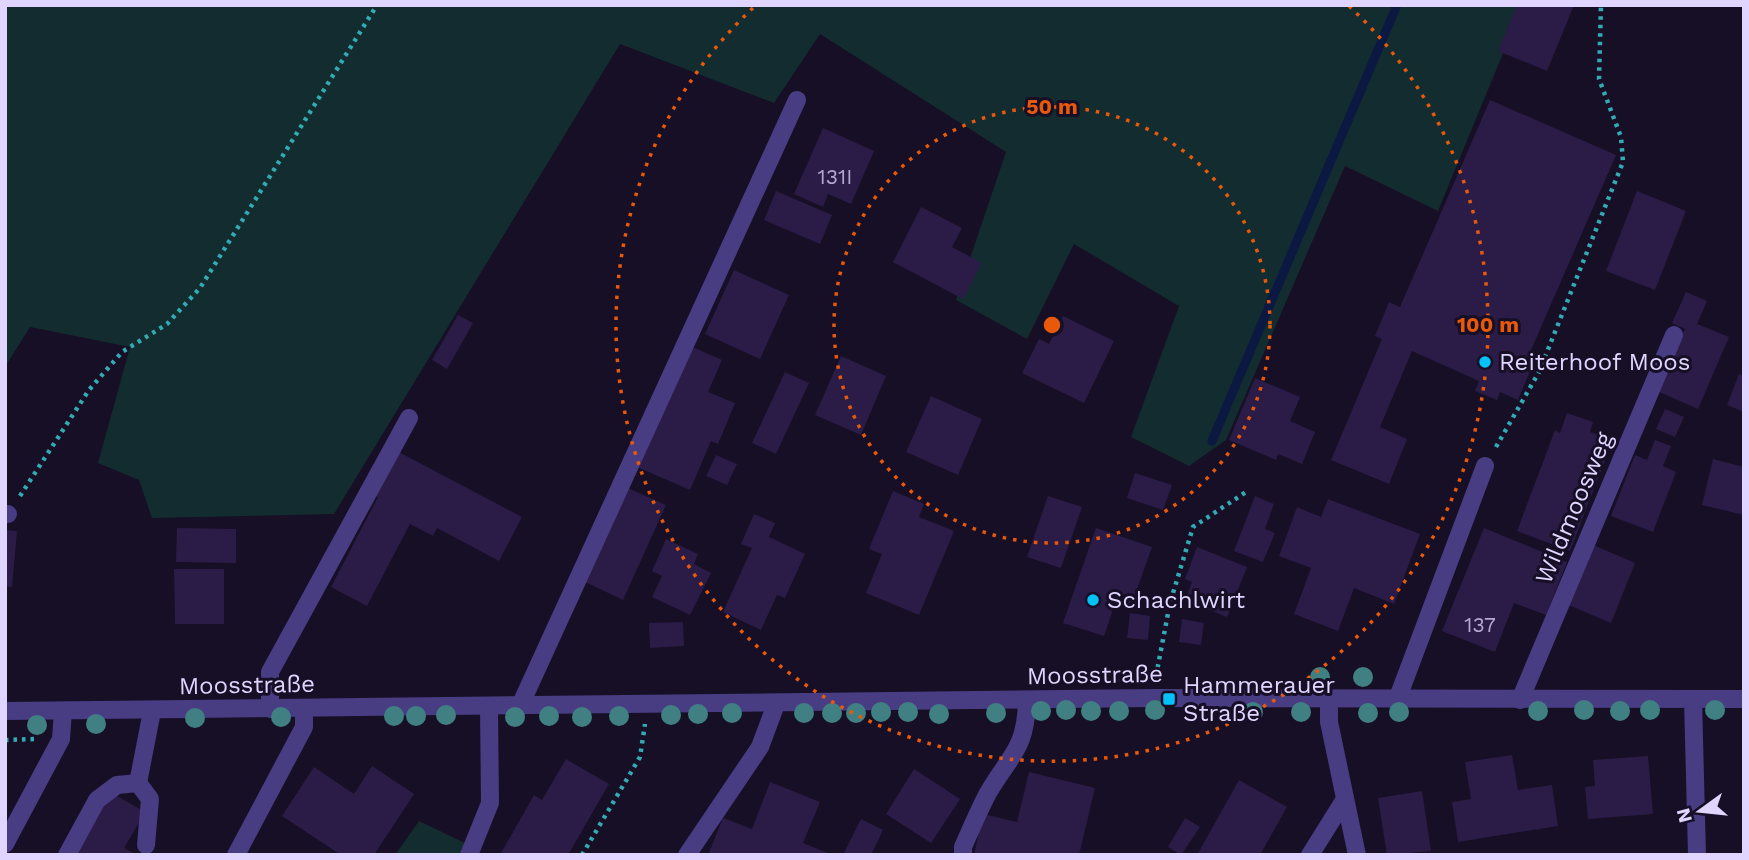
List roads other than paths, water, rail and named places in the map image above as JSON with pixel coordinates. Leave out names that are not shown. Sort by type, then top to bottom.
[{"type":"street","points":[[519,708],[797,100]]},
{"type":"street","name":"Wildmoosweg","points":[[1520,701],[1674,335]]},
{"type":"street","points":[[270,709],[270,673],[409,418]]},
{"type":"street","points":[[1396,700],[1485,466]]},
{"type":"street","name":"Moosstraße","points":[[5,711],[519,708],[1155,698],[1520,701],[1744,699]]},
{"type":"street","points":[[1329,699],[1329,722],[1357,855]]},
{"type":"street","points":[[1693,699],[1697,855]]},
{"type":"street","points":[[963,855],[963,847],[988,793],[1023,738],[1027,700]]},
{"type":"street","points":[[687,855],[762,738],[776,704]]},
{"type":"street","points":[[469,855],[490,803],[489,708]]},
{"type":"street","points":[[236,855],[304,727],[304,709]]},
{"type":"street","points":[[5,844],[61,739],[63,711]]},
{"type":"street","points":[[146,845],[150,799],[138,783],[152,711]]},
{"type":"street","points":[[67,855],[97,800],[117,785],[138,783]]},
{"type":"street","points":[[1310,855],[1345,799]]},
{"type":"waterway","points":[[1212,441],[1397,5]]},
{"type":"place","name":"Reiterhoof Moos","points":[[1485,362]]},
{"type":"place","name":"Schachlwirt","points":[[1093,600]]},
{"type":"place","name":"Hammerauer Straße","points":[[1169,699]]}]
